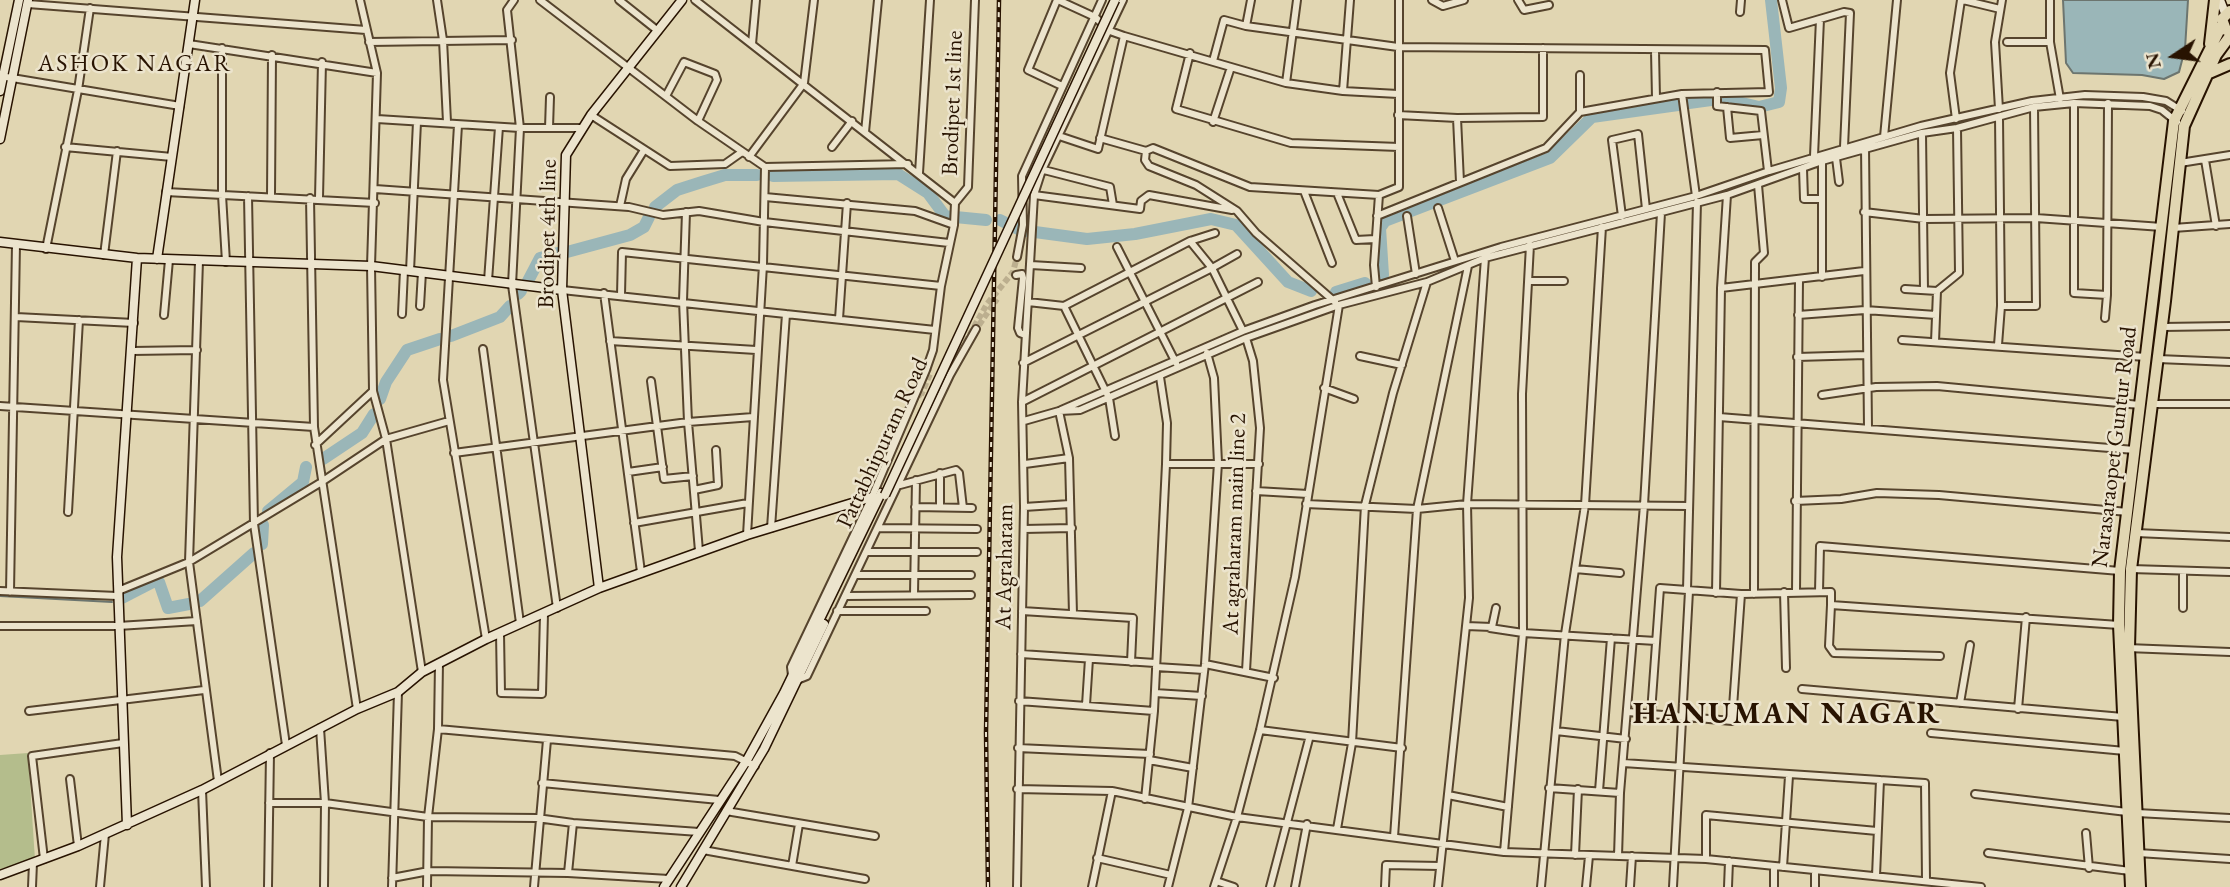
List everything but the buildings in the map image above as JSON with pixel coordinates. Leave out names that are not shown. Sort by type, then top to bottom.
[{"type":"highway","points":[[2208,53],[2218,0]]},
{"type":"highway","points":[[2228,12],[2228,31]]},
{"type":"highway","name":"Narasaraopet Guntur Road","points":[[2131,887],[2132,813],[2125,648],[2119,625],[2126,570],[2136,533],[2147,405],[2179,123],[2208,53],[2228,31]]},
{"type":"highway","name":"Narasaraopet Guntur Road","points":[[2183,112],[2207,74],[2228,31]]},
{"type":"highway","points":[[2207,74],[2230,64]]},
{"type":"highway","name":"Narasaraopet Guntur Road","points":[[2153,358],[2162,327],[2167,228],[2179,163],[2179,123]]},
{"type":"highway","name":"Narasaraopet Guntur Road","points":[[2140,887],[2123,717],[2128,512],[2136,450],[2147,405]]},
{"type":"street","points":[[0,139],[5,77],[19,0]]},
{"type":"street","points":[[157,259],[195,0]]},
{"type":"street","points":[[360,0],[377,73],[371,266],[373,391],[386,439],[422,672]]},
{"type":"street","points":[[437,0],[443,40],[447,122]]},
{"type":"street","points":[[514,0],[507,10],[520,128],[512,285],[557,608]]},
{"type":"street","points":[[540,0],[698,121],[765,167],[908,164]]},
{"type":"street","points":[[619,0],[658,31]]},
{"type":"street","name":"Brodipet 4th line","points":[[599,588],[562,290],[566,155],[591,115],[682,0]]},
{"type":"street","points":[[695,0],[955,203],[936,330],[926,370],[872,497],[791,667],[794,678],[807,676],[950,375],[976,329]]},
{"type":"street","points":[[752,44],[756,0]]},
{"type":"street","points":[[749,157],[804,83],[814,0]]},
{"type":"street","points":[[865,132],[878,0]]},
{"type":"street","points":[[919,173],[930,0]]},
{"type":"street","name":"Brodipet 1st line","points":[[955,203],[968,187],[975,0]]},
{"type":"street","points":[[1062,86],[1028,70],[1057,0],[1095,17],[1110,31],[1286,83],[1343,91],[1398,94]]},
{"type":"street","points":[[1027,226],[1022,176],[1102,0]]},
{"type":"street","name":"Pattabhipuram Road","points":[[681,887],[726,811],[805,658],[1112,0]]},
{"type":"street","points":[[1017,257],[1021,234],[1027,226],[1042,170],[1124,0]]},
{"type":"street","points":[[1246,26],[1251,0]]},
{"type":"street","points":[[1286,83],[1297,0]]},
{"type":"street","points":[[1343,91],[1350,0]]},
{"type":"street","points":[[1100,138],[1146,151],[1153,148],[1250,187],[1379,195],[1399,187],[1399,0]]},
{"type":"street","points":[[1432,0],[1443,6],[1464,0]]},
{"type":"street","points":[[1518,0],[1524,10],[1549,5]]},
{"type":"street","points":[[1740,12],[1741,0]]},
{"type":"street","points":[[1782,0],[1786,25],[1789,28],[1844,12],[1851,16],[1844,147]]},
{"type":"street","points":[[1884,137],[1897,0]]},
{"type":"street","points":[[1956,119],[1950,73],[1962,0],[2000,9]]},
{"type":"street","points":[[1998,345],[2001,306],[1999,113],[1995,42],[2002,0]]},
{"type":"street","points":[[2050,0],[2050,42],[2061,104]]},
{"type":"street","points":[[2218,0],[2228,12]]},
{"type":"street","points":[[0,92],[28,2],[366,30]]},
{"type":"street","points":[[46,249],[78,90],[90,8]]},
{"type":"street","points":[[1814,156],[1820,19]]},
{"type":"street","points":[[1213,61],[1224,20],[1246,26],[1398,47],[1765,50],[1769,92],[1682,94],[1580,112],[1546,148],[1377,216]]},
{"type":"street","points":[[1059,136],[1098,149],[1124,36]]},
{"type":"street","points":[[369,42],[512,40]]},
{"type":"street","points":[[2007,42],[2050,42]]},
{"type":"street","points":[[188,44],[322,62],[377,73]]},
{"type":"street","points":[[222,48],[222,195],[226,261]]},
{"type":"street","points":[[1398,115],[1457,118],[1543,117],[1543,48]]},
{"type":"street","points":[[1655,51],[1656,98]]},
{"type":"street","points":[[1190,53],[1176,109],[1291,143],[1399,147]]},
{"type":"street","points":[[271,196],[272,55]]},
{"type":"street","points":[[319,198],[322,62]]},
{"type":"street","points":[[666,96],[684,62],[715,74],[717,80],[698,121]]},
{"type":"street","points":[[1213,122],[1231,67]]},
{"type":"street","points":[[1580,75],[1580,112]]},
{"type":"street","points":[[5,77],[180,106]]},
{"type":"street","points":[[1717,92],[1717,106],[1761,111],[1768,171]]},
{"type":"street","points":[[1673,887],[1688,590],[1697,199],[1682,94]]},
{"type":"street","points":[[1024,421],[1059,411],[1245,335],[1455,261],[1646,209],[1727,195],[1822,162],[1922,133],[1957,128],[2060,96],[2143,97],[2166,102],[2183,112]]},
{"type":"street","points":[[549,128],[550,97]]},
{"type":"street","points":[[2074,103],[2074,293],[2107,296]]},
{"type":"street","points":[[2105,318],[2109,224],[2108,103]]},
{"type":"street","points":[[1336,303],[1427,282],[1485,258],[1530,245],[1602,230],[1661,213],[1814,156],[1956,119],[2061,104],[2108,103],[2150,106],[2162,110],[2179,123]]},
{"type":"street","points":[[1727,107],[1730,138],[1763,135]]},
{"type":"street","points":[[2001,306],[2036,306],[2034,107]]},
{"type":"street","points":[[591,115],[670,166],[684,168],[725,164],[742,152]]},
{"type":"street","points":[[1457,118],[1460,182]]},
{"type":"street","points":[[377,119],[520,128],[582,128]]},
{"type":"street","points":[[832,147],[852,121]]},
{"type":"street","points":[[402,314],[414,191],[417,122]]},
{"type":"street","points":[[458,125],[443,380],[486,639]]},
{"type":"street","points":[[488,281],[499,127]]},
{"type":"street","points":[[1905,289],[1937,291],[1959,273],[1961,221],[1957,128]]},
{"type":"street","points":[[1922,133],[1924,290]]},
{"type":"street","points":[[1622,216],[1612,140],[1638,134],[1646,209]]},
{"type":"street","points":[[1864,141],[1868,428]]},
{"type":"street","points":[[65,147],[172,157]]},
{"type":"street","points":[[620,206],[626,179],[644,149]]},
{"type":"street","points":[[104,255],[117,151]]},
{"type":"street","points":[[1146,151],[1145,160],[1149,166],[1196,185],[1237,211],[1256,233],[1336,303]]},
{"type":"street","points":[[2179,163],[2230,155]]},
{"type":"street","points":[[1836,159],[1839,181]]},
{"type":"street","points":[[2205,160],[2216,226]]},
{"type":"street","points":[[1822,162],[1822,277]]},
{"type":"street","points":[[1027,164],[1110,187],[1113,205]]},
{"type":"street","points":[[747,535],[758,311],[763,265],[765,167]]},
{"type":"street","points":[[1803,169],[1804,199],[1821,199]]},
{"type":"street","points":[[1754,594],[1752,418],[1755,262],[1764,253],[1758,185]]},
{"type":"street","points":[[375,189],[516,201],[620,206],[663,215],[699,211],[764,222],[949,243]]},
{"type":"street","points":[[1304,191],[1332,263]]},
{"type":"street","points":[[166,192],[375,203]]},
{"type":"street","points":[[1337,193],[1356,240],[1376,239]]},
{"type":"street","points":[[1034,195],[1140,209],[1141,201],[1150,195],[1237,211]]},
{"type":"street","points":[[1376,287],[1379,195]]},
{"type":"street","points":[[1716,593],[1721,288],[1727,195]]},
{"type":"street","points":[[248,196],[254,524],[286,745]]},
{"type":"street","points":[[765,197],[915,211],[954,223]]},
{"type":"street","points":[[310,198],[313,427],[357,709]]},
{"type":"street","points":[[839,319],[847,203]]},
{"type":"street","points":[[1438,208],[1455,261]]},
{"type":"street","points":[[686,212],[683,301],[688,422],[699,551]]},
{"type":"street","points":[[1864,212],[1961,221],[2036,218],[2167,228],[2230,225]]},
{"type":"street","points":[[1618,856],[1620,793],[1644,505],[1661,213]]},
{"type":"street","points":[[1407,216],[1416,274]]},
{"type":"street","points":[[1541,887],[1565,634],[1585,505],[1601,221]]},
{"type":"street","name":"At Agraharam","points":[[1017,887],[1025,464],[1022,402],[1032,248],[1027,226]]},
{"type":"street","points":[[1028,302],[1064,306],[1190,241],[1215,233]]},
{"type":"street","name":"At agraharam main line 2","points":[[1190,241],[1212,268],[1245,335],[1253,361],[1259,464],[1245,671]]},
{"type":"street","points":[[0,242],[137,258],[371,266],[512,285],[683,301],[936,330]]},
{"type":"street","points":[[10,592],[16,244]]},
{"type":"street","points":[[1504,852],[1523,633],[1525,504],[1522,394],[1531,281],[1530,245]]},
{"type":"street","points":[[1117,247],[1177,364]]},
{"type":"street","points":[[621,295],[622,252],[842,273],[941,286]]},
{"type":"street","points":[[1023,363],[1237,254]]},
{"type":"street","points":[[127,825],[117,557],[137,258]]},
{"type":"street","points":[[1438,887],[1469,598],[1467,504],[1485,258]]},
{"type":"street","points":[[164,315],[169,260]]},
{"type":"street","points":[[199,261],[189,562],[218,782]]},
{"type":"street","points":[[1031,265],[1081,268]]},
{"type":"street","points":[[1394,837],[1417,509],[1468,266]]},
{"type":"street","points":[[1721,288],[1864,271]]},
{"type":"street","points":[[419,306],[422,272]]},
{"type":"street","points":[[1016,275],[1022,274],[1023,278],[1018,328],[1020,333],[1025,335]]},
{"type":"street","points":[[1796,592],[1799,280]]},
{"type":"street","points":[[1531,281],[1564,281]]},
{"type":"street","points":[[1022,402],[1096,367],[1258,282]]},
{"type":"street","points":[[1337,829],[1352,743],[1365,505],[1427,282]]},
{"type":"street","points":[[1936,342],[1937,291]]},
{"type":"street","points":[[604,293],[641,572]]},
{"type":"street","points":[[1234,887],[1215,884],[1237,817],[1260,730],[1296,577],[1336,303]]},
{"type":"street","points":[[1064,306],[1110,398],[1115,436]]},
{"type":"street","points":[[1798,315],[1866,310],[1937,315]]},
{"type":"street","points":[[771,528],[786,314]]},
{"type":"street","points":[[16,317],[134,323]]},
{"type":"street","points":[[68,512],[79,320]]},
{"type":"street","points":[[2162,327],[2230,326]]},
{"type":"street","points":[[1902,340],[2230,362]]},
{"type":"street","points":[[610,341],[685,343],[756,350]]},
{"type":"street","points":[[483,349],[520,623]]},
{"type":"street","points":[[132,351],[197,350]]},
{"type":"street","points":[[1168,887],[1188,808],[1205,667],[1218,463],[1214,378],[1207,351]]},
{"type":"street","points":[[1797,357],[1866,355]]},
{"type":"street","points":[[1360,356],[1402,365]]},
{"type":"street","points":[[1059,411],[1080,411],[1160,377],[1177,364]]},
{"type":"street","points":[[1144,799],[1154,711],[1166,464],[1167,423],[1160,377]]},
{"type":"street","points":[[652,381],[664,479],[693,476]]},
{"type":"street","points":[[1822,395],[1866,389],[1937,386],[2147,405],[2230,404]]},
{"type":"street","points":[[1324,388],[1354,399]]},
{"type":"street","points":[[315,445],[373,391]]},
{"type":"street","points":[[0,406],[313,427]]},
{"type":"street","points":[[1059,411],[1069,458],[1073,614]]},
{"type":"street","points":[[908,413],[929,424]]},
{"type":"street","points":[[454,453],[688,422],[753,417]]},
{"type":"street","points":[[1719,417],[2136,450]]},
{"type":"street","points":[[0,591],[118,593],[189,562],[320,483],[386,439],[449,421]]},
{"type":"street","points":[[694,490],[718,485],[716,450]]},
{"type":"street","points":[[1025,464],[1069,458]]},
{"type":"street","points":[[1166,464],[1259,464]]},
{"type":"street","points":[[628,472],[663,467]]},
{"type":"street","points":[[900,485],[940,473],[958,471],[963,508]]},
{"type":"street","points":[[940,473],[940,507]]},
{"type":"street","points":[[914,594],[916,480]]},
{"type":"street","points":[[1256,491],[1308,494]]},
{"type":"street","points":[[1795,501],[1877,493],[1938,495],[2128,512]]},
{"type":"street","points":[[0,875],[78,846],[202,790],[357,709],[398,692],[422,672],[486,639],[599,588],[747,535],[872,497]]},
{"type":"street","points":[[634,523],[748,503]]},
{"type":"street","points":[[1024,507],[1070,504]]},
{"type":"street","points":[[1306,504],[1417,509],[1467,504],[1689,506]]},
{"type":"street","points":[[915,507],[972,508]]},
{"type":"street","points":[[879,528],[976,529]]},
{"type":"street","points":[[1024,529],[1072,528]]},
{"type":"street","points":[[2136,533],[2230,537]]},
{"type":"street","points":[[1819,592],[1820,546],[2126,570],[2230,572]]},
{"type":"street","points":[[866,552],[977,552]]},
{"type":"street","points":[[1575,569],[1620,573]]},
{"type":"street","points":[[2183,571],[2183,608]]},
{"type":"street","points":[[856,575],[971,575]]},
{"type":"street","points":[[1651,713],[1660,588],[1741,594],[1831,592],[1829,646],[1834,653],[1940,656]]},
{"type":"street","points":[[1784,592],[1786,668]]},
{"type":"street","points":[[1628,712],[1732,721],[1741,594]]},
{"type":"street","points":[[846,596],[971,596]]},
{"type":"street","points":[[1831,605],[2119,625]]},
{"type":"street","points":[[1490,628],[1494,625],[1496,608]]},
{"type":"street","points":[[837,611],[926,611]]},
{"type":"street","points":[[1022,611],[1133,618],[1131,662]]},
{"type":"street","points":[[500,633],[501,692],[541,694],[544,614]]},
{"type":"street","points":[[2018,709],[2026,617]]},
{"type":"street","points":[[0,626],[118,626],[197,621]]},
{"type":"street","points":[[1466,626],[1523,633],[1656,641]]},
{"type":"street","points":[[1599,791],[1611,638]]},
{"type":"street","points":[[1960,703],[1970,645]]},
{"type":"street","points":[[2125,648],[2230,652]]},
{"type":"street","points":[[1021,654],[1205,667],[1245,671],[1273,678]]},
{"type":"street","points":[[1086,705],[1089,660]]},
{"type":"street","points":[[427,887],[428,817],[438,729],[439,663]]},
{"type":"street","points":[[1802,689],[2123,717]]},
{"type":"street","points":[[29,711],[204,690]]},
{"type":"street","points":[[391,887],[398,692]]},
{"type":"street","points":[[1155,693],[1202,696]]},
{"type":"street","points":[[1019,701],[1154,711]]},
{"type":"street","points":[[320,728],[325,803],[324,887]]},
{"type":"street","points":[[438,729],[735,756],[751,763]]},
{"type":"street","points":[[1260,730],[1402,748]]},
{"type":"street","points":[[1556,731],[1626,739]]},
{"type":"street","points":[[1931,733],[2125,751]]},
{"type":"street","points":[[1270,887],[1309,738]]},
{"type":"street","points":[[534,887],[537,818],[547,740]]},
{"type":"street","points":[[44,859],[32,755],[123,744]]},
{"type":"street","points":[[1018,748],[1149,757],[1192,768]]},
{"type":"street","points":[[268,887],[270,753]]},
{"type":"street","name":"Pattabhipuram Road","points":[[664,887],[719,800],[751,763]]},
{"type":"street","points":[[1623,763],[1925,783],[1926,880]]},
{"type":"street","points":[[1783,867],[1789,776]]},
{"type":"street","points":[[70,779],[78,846]]},
{"type":"street","points":[[1876,876],[1880,780]]},
{"type":"street","points":[[542,783],[719,800]]},
{"type":"street","points":[[1549,788],[1620,793]]},
{"type":"street","points":[[1017,789],[1112,791],[1237,817],[1307,824],[1504,852],[1706,859],[1981,887]]},
{"type":"street","points":[[1575,855],[1578,789]]},
{"type":"street","points":[[202,790],[206,887]]},
{"type":"street","points":[[1092,887],[1112,791]]},
{"type":"street","points":[[1975,793],[2132,813],[2230,818]]},
{"type":"street","points":[[1448,795],[1508,807]]},
{"type":"street","points":[[269,803],[325,803],[428,817],[537,818],[573,824],[699,832]]},
{"type":"street","points":[[726,811],[875,836]]},
{"type":"street","points":[[1706,859],[1706,816],[1877,831]]},
{"type":"street","points":[[568,873],[573,824]]},
{"type":"street","points":[[792,866],[799,824]]},
{"type":"street","points":[[1295,887],[1307,824]]},
{"type":"street","points":[[100,887],[105,834]]},
{"type":"street","points":[[2086,834],[2088,868]]},
{"type":"street","points":[[702,850],[865,879]]},
{"type":"street","points":[[1988,853],[2088,868],[2130,871]]},
{"type":"street","points":[[2138,853],[2230,859]]},
{"type":"street","points":[[1586,887],[1589,856]]},
{"type":"street","points":[[1630,887],[1632,856]]},
{"type":"street","points":[[1097,858],[1171,875]]},
{"type":"street","points":[[1728,887],[1729,861]]},
{"type":"street","points":[[32,887],[33,863]]},
{"type":"street","points":[[1385,887],[1386,865],[1440,866]]},
{"type":"street","points":[[1774,866],[1774,887]]},
{"type":"street","points":[[1815,870],[1815,887]]},
{"type":"street","points":[[392,878],[429,871],[568,873],[669,879]]},
{"type":"green space","points":[[28,753],[35,860],[0,869],[0,755]]},
{"type":"water","points":[[2063,0],[2188,0],[2185,49],[2179,72],[2164,79],[2142,75],[2073,73],[2066,63]]},
{"type":"waterway","points":[[1721,98],[1759,107],[1779,102],[1781,88],[1771,0]]},
{"type":"waterway","points":[[1689,103],[1711,100]]},
{"type":"waterway","points":[[1383,275],[1380,228],[1385,221],[1550,158],[1592,117],[1678,105]]},
{"type":"waterway","points":[[773,176],[898,174],[928,193],[945,216],[986,220]]},
{"type":"waterway","points":[[655,207],[677,190],[702,182],[725,175],[757,175]]},
{"type":"waterway","points":[[567,252],[630,235],[644,227],[649,217]]},
{"type":"waterway","points":[[1000,220],[1020,230],[1087,239],[1135,234],[1211,219],[1236,225],[1288,282],[1311,291]]},
{"type":"waterway","points":[[528,281],[540,258],[558,253]]},
{"type":"waterway","points":[[1336,292],[1365,283]]},
{"type":"waterway","points":[[518,294],[521,291]]},
{"type":"waterway","points":[[451,336],[500,317],[510,306]]},
{"type":"waterway","points":[[380,399],[386,382],[407,350],[440,339]]},
{"type":"waterway","points":[[323,459],[362,433],[374,414]]},
{"type":"waterway","points":[[268,511],[303,482],[306,467]]},
{"type":"waterway","points":[[262,544],[263,525]]},
{"type":"waterway","points":[[200,601],[254,553]]},
{"type":"waterway","points":[[122,598],[155,581],[159,582],[168,608],[189,604]]},
{"type":"waterway","points":[[0,596],[112,602]]},
{"type":"tunnel","points":[[952,366],[987,304],[1013,272],[1017,257]]},
{"type":"tunnel","points":[[979,325],[997,299]]},
{"type":"tunnel","points":[[927,366],[930,374],[921,395],[931,402]]},
{"type":"railway","points":[[988,887],[986,732],[999,0]]},
{"type":"district","name":"ASHOK NAGAR","points":[[135,64]]},
{"type":"district","name":"HANUMAN NAGAR","points":[[1787,715]]}]
